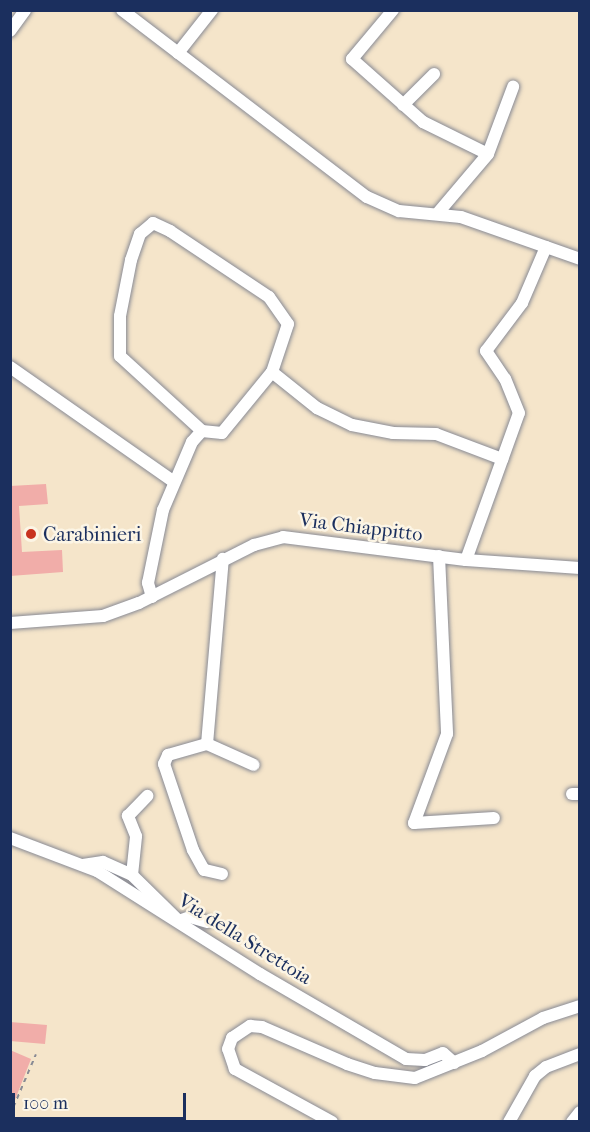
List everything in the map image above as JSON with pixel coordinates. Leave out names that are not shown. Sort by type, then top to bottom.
[{"type":"street","points":[[10,31],[25,10]]},
{"type":"street","points":[[122,10],[367,197],[399,211],[420,215],[438,213],[461,217],[579,259]]},
{"type":"street","points":[[393,10],[352,59],[423,122],[488,154]]},
{"type":"street","points":[[178,53],[207,12]]},
{"type":"street","points":[[403,105],[434,74]]},
{"type":"street","points":[[438,213],[488,154],[513,87]]},
{"type":"street","points":[[153,223],[170,231],[269,297],[288,324],[272,372],[222,433],[202,431],[120,356],[120,316],[130,260],[140,234],[153,223]]},
{"type":"street","points":[[465,560],[519,413],[505,379],[486,351],[522,303],[546,247]]},
{"type":"street","points":[[10,368],[174,482]]},
{"type":"street","points":[[272,372],[317,408],[352,424],[393,433],[436,435],[502,459]]},
{"type":"street","points":[[152,597],[148,583],[153,550],[174,482],[192,442],[202,431]]},
{"type":"street","name":"Via Chiappitto","points":[[10,623],[103,616],[152,597],[223,559],[284,537],[465,560],[579,568]]},
{"type":"street","points":[[439,556],[447,734],[414,823],[494,818]]},
{"type":"street","points":[[207,744],[223,559]]},
{"type":"street","points":[[222,874],[204,870],[192,850],[164,764],[168,755],[207,744],[254,765]]},
{"type":"street","points":[[132,875],[136,836],[128,816],[147,796]]},
{"type":"street","name":"Via della Strettoia","points":[[10,838],[83,865],[179,921],[260,974],[406,1059],[425,1060],[443,1053],[454,1063]]},
{"type":"street","points":[[83,865],[103,862],[132,875],[179,921],[190,917],[207,922]]},
{"type":"street","points":[[332,1122],[235,1069],[228,1049],[232,1038],[250,1026],[262,1027],[347,1064],[402,1077],[428,1075],[543,1018],[579,1006]]},
{"type":"street","points":[[509,1122],[535,1076],[546,1067],[579,1054]]},
{"type":"street","points":[[572,1122],[579,1113]]},
{"type":"path","points":[[10,1115],[36,1054]]},
{"type":"building","points":[[46,484],[48,504],[19,506],[22,552],[62,550],[63,572],[10,576],[10,486]]},
{"type":"building","points":[[10,1022],[47,1025],[45,1044],[10,1041]]},
{"type":"building","points":[[10,1050],[31,1059],[11,1110],[10,1109]]},
{"type":"place","name":"Carabinieri","points":[[31,534]]}]
